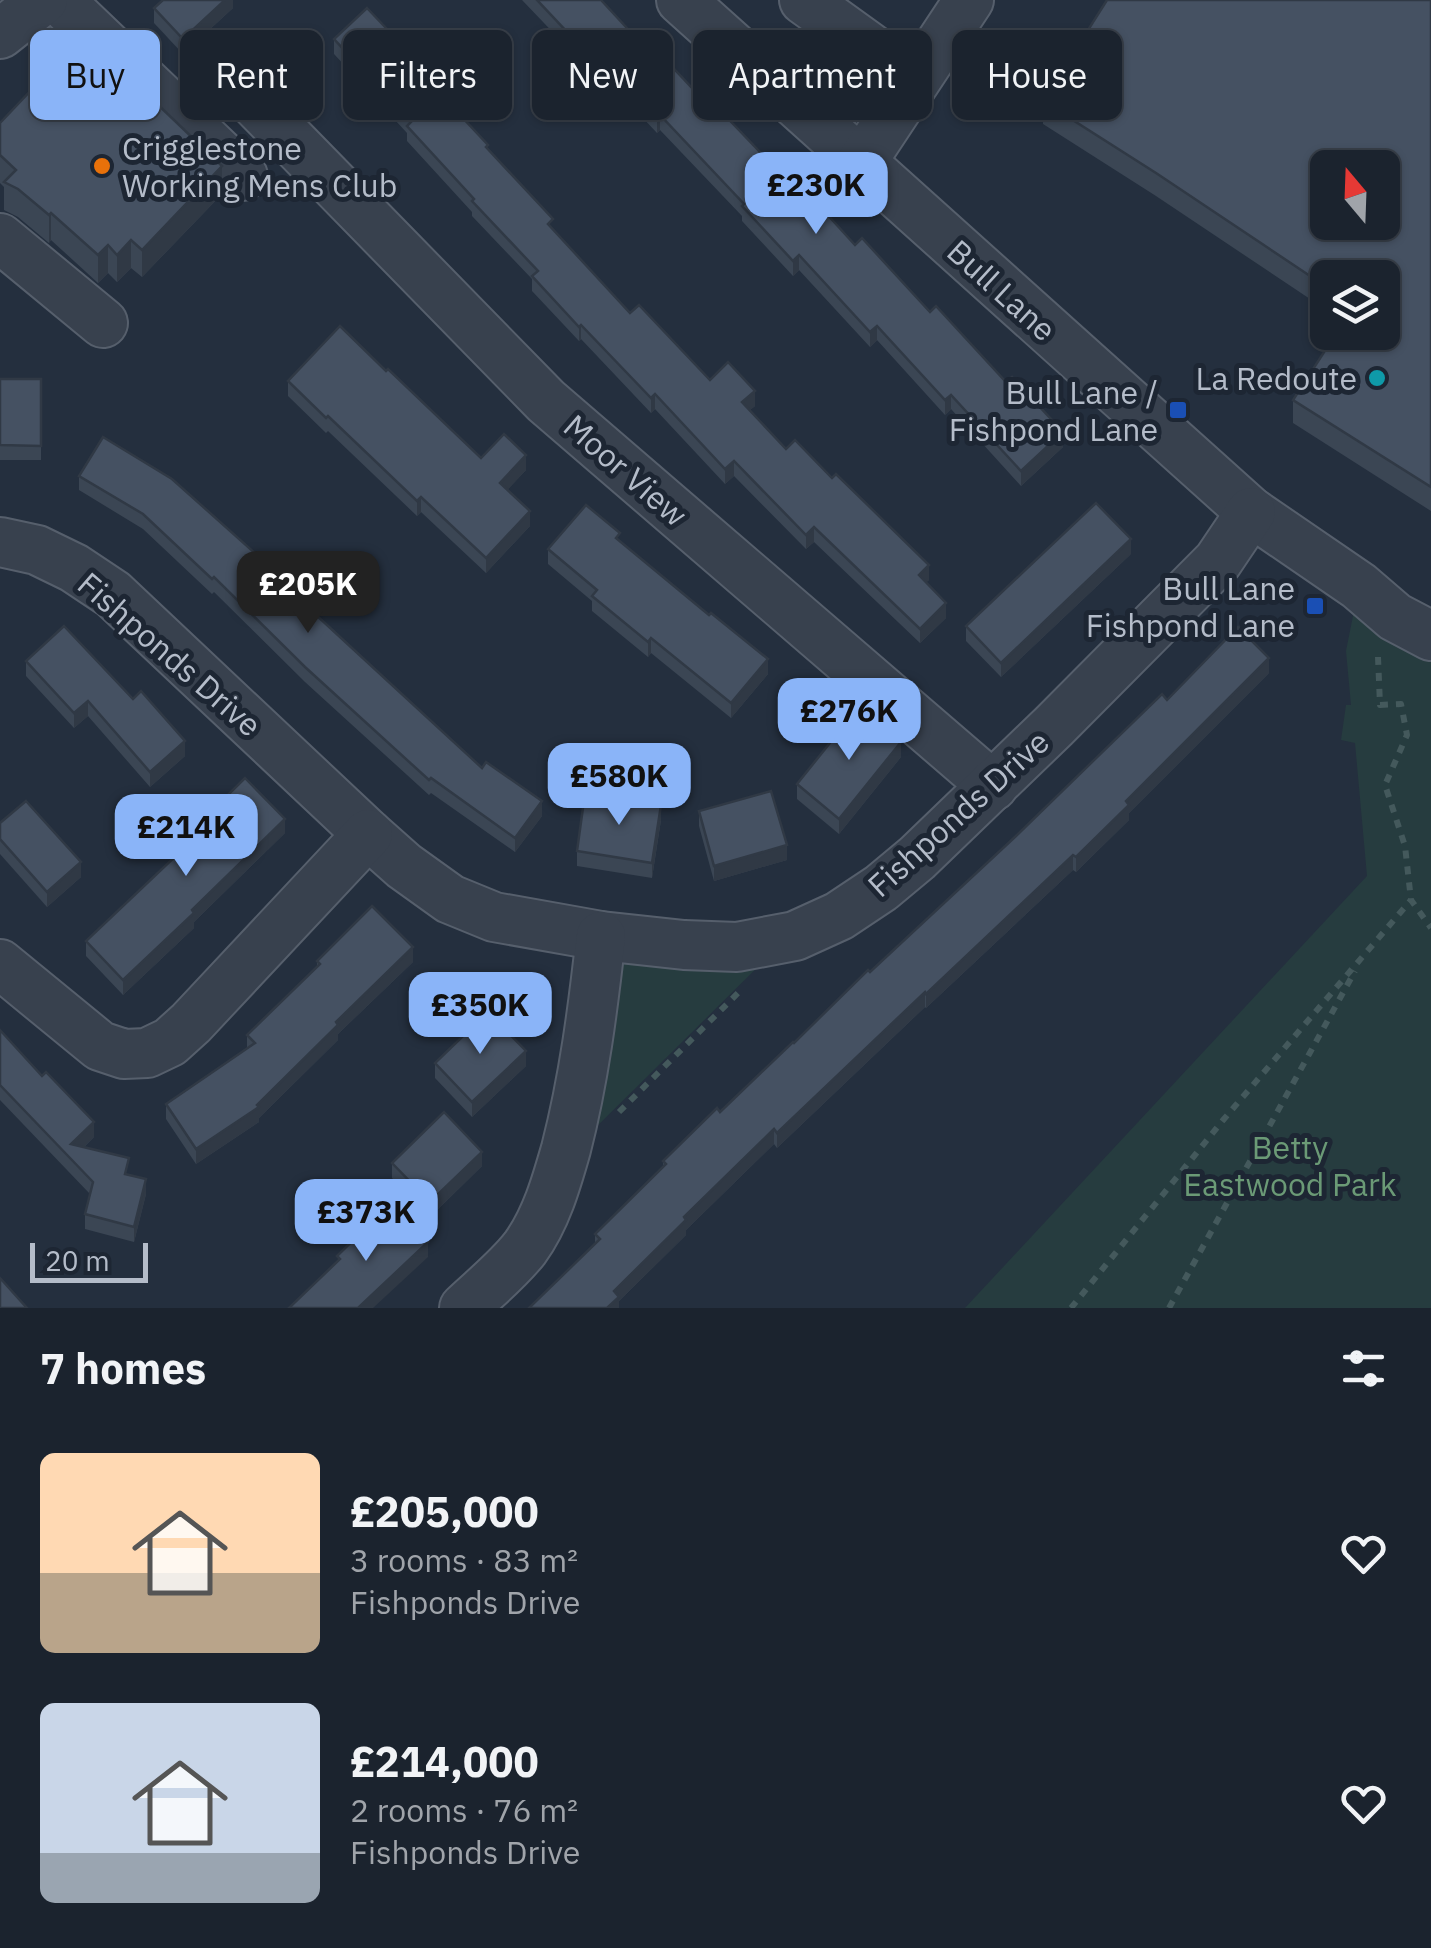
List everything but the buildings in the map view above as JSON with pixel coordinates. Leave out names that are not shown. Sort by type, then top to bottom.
[{"type":"street","points":[[0,34],[43,0]]},
{"type":"street","points":[[59,0],[243,176]]},
{"type":"street","name":"Bull Lane","points":[[681,0],[1251,512],[1413,626]]},
{"type":"street","points":[[804,0],[846,30]]},
{"type":"street","points":[[932,55],[969,0]]},
{"type":"street","name":"Moor View","points":[[289,120],[546,401],[993,786]]},
{"type":"street","points":[[862,163],[889,120]]},
{"type":"street","points":[[0,238],[103,323]]},
{"type":"street","name":"Fishponds Drive","points":[[0,542],[37,550],[113,594],[368,834],[450,899],[494,917],[602,936],[738,947],[795,936],[840,916],[917,858],[1218,561],[1251,512]]},
{"type":"street","points":[[0,964],[100,1046],[124,1054],[147,1053],[170,1042],[191,1024],[368,834]]},
{"type":"street","points":[[464,1308],[523,1250],[545,1216],[575,1114],[602,936]]},
{"type":"path","points":[[1413,626],[1378,654],[1380,704],[1401,704],[1408,735],[1385,785],[1405,846],[1411,900],[1431,928]]},
{"type":"path","points":[[1072,1308],[1224,1119],[1411,900]]},
{"type":"path","points":[[615,1116],[795,936]]},
{"type":"path","points":[[1170,1308],[1363,956]]},
{"type":"green space","name":"Betty Eastwood Park","points":[[1359,586],[1431,636],[1431,1308],[965,1308],[1367,876],[1355,743],[1341,740],[1346,705],[1351,705],[1346,651]]},
{"type":"green space","points":[[606,945],[778,947],[571,1152]]},
{"type":"place","name":"Crigglestone Working Mens Club","points":[[102,166]]},
{"type":"place","name":"La Redoute","points":[[1377,378]]},
{"type":"place","name":"Bull Lane / Fishpond Lane","points":[[1178,410]]},
{"type":"place","name":"Bull Lane Fishpond Lane","points":[[1315,606]]}]
